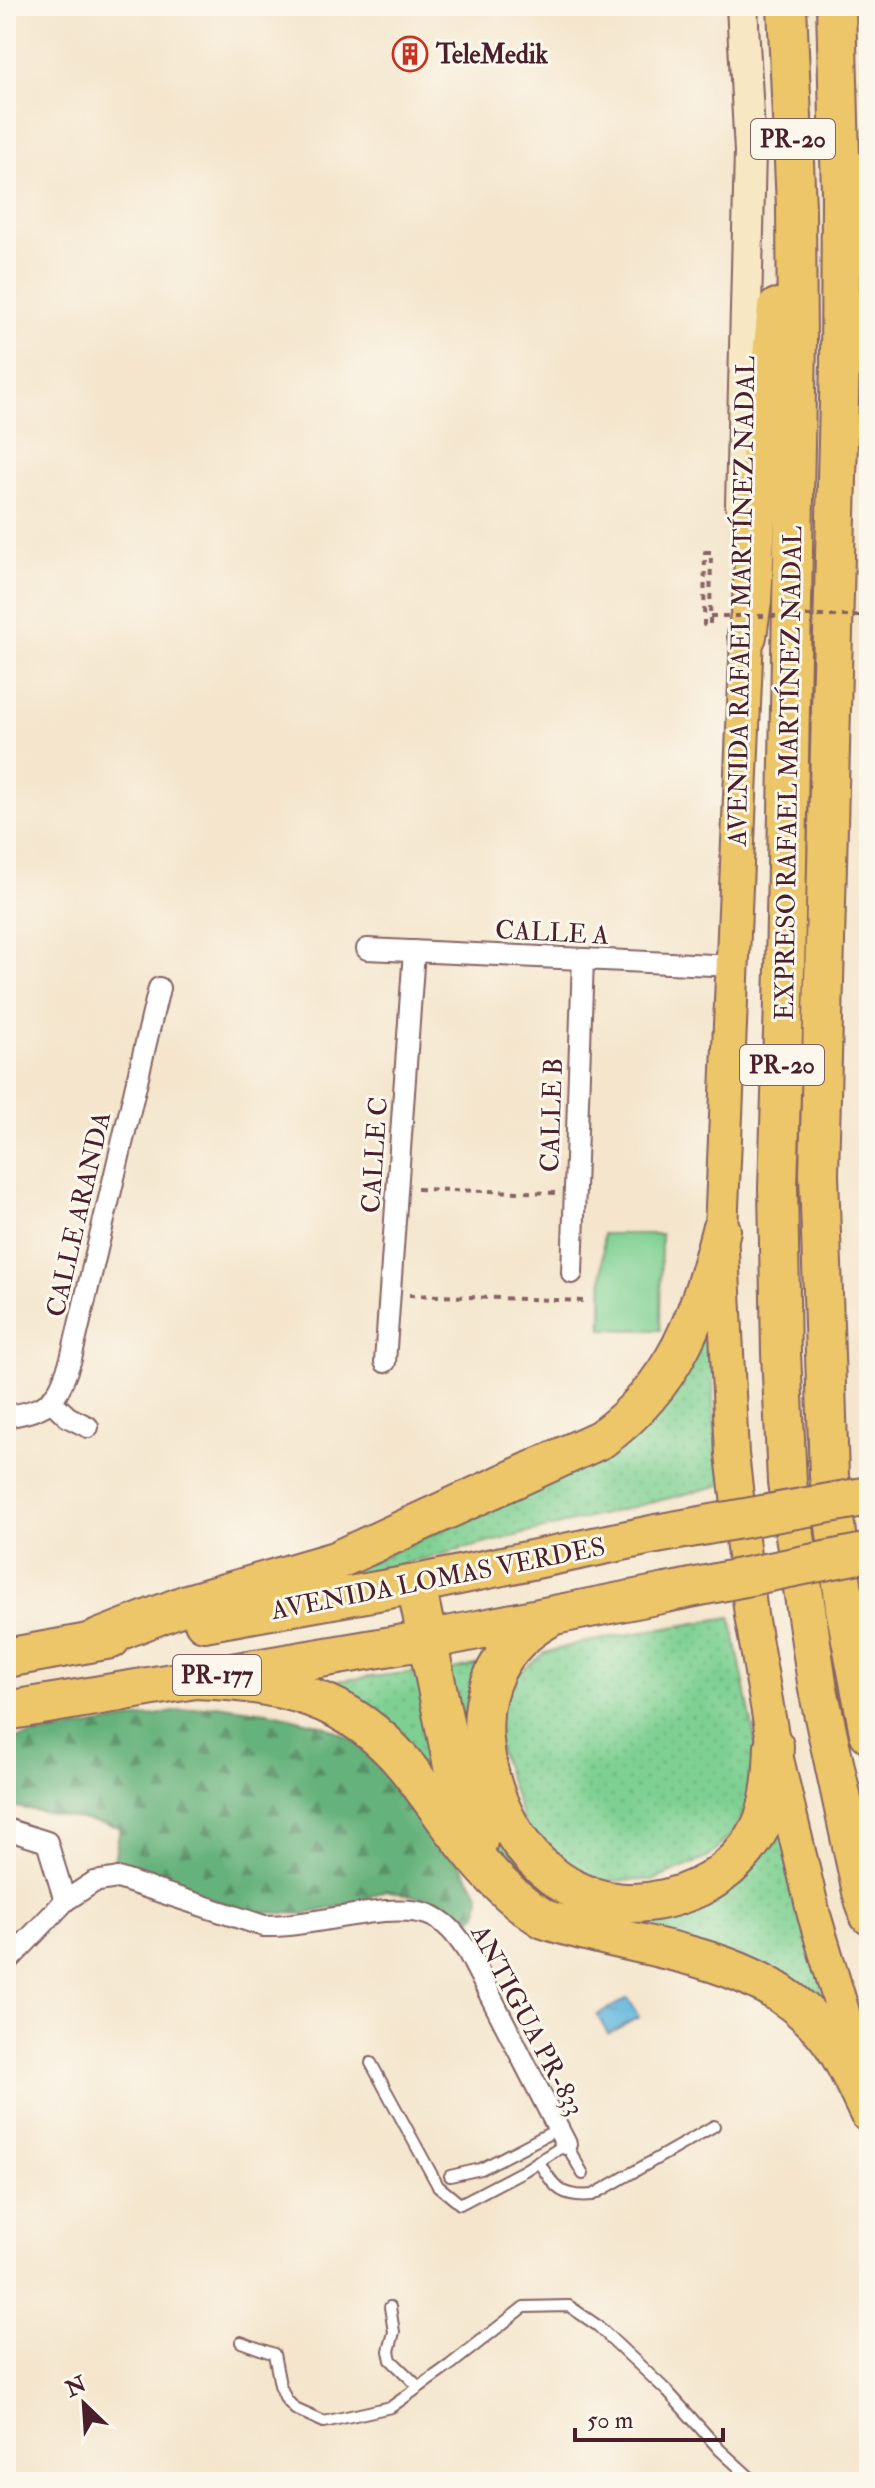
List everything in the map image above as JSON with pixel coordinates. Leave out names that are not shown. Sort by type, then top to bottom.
[{"type":"highway","name":"EXPRESO RAFAEL MARTÍNEZ NADAL","points":[[787,6],[796,207],[797,357],[778,1188],[781,1368],[787,1482],[818,1689],[869,1915]]},
{"type":"highway","name":"EXPRESO RAFAEL MARTÍNEZ NADAL","points":[[836,6],[841,193],[840,362],[819,1174],[829,1476],[845,1608],[869,1733]]},
{"type":"highway","points":[[837,60],[866,184],[869,258]]},
{"type":"highway","points":[[747,636],[774,324],[796,207]]},
{"type":"highway","points":[[88,1643],[187,1604],[335,1561],[601,1439],[634,1413],[671,1368],[691,1325],[721,1230]]},
{"type":"highway","name":"AVENIDA LOMAS VERDES","points":[[6,1658],[416,1584],[656,1534],[869,1496]]},
{"type":"highway","name":"PR-177","points":[[6,1711],[427,1640],[869,1552]]},
{"type":"highway","points":[[416,1584],[459,1796],[468,1822],[500,1886]]},
{"type":"highway","points":[[554,1615],[528,1630],[502,1658],[493,1672],[482,1722],[485,1752],[502,1814],[531,1859],[570,1888],[592,1897],[653,1902],[713,1881],[751,1843],[764,1820],[772,1789],[774,1746]]},
{"type":"highway","points":[[195,1679],[249,1681],[296,1691],[330,1704],[362,1724],[404,1764],[460,1841],[500,1886],[521,1905],[544,1919],[721,1964],[775,1988],[829,2038],[869,2113]]},
{"type":"main road","name":"AVENIDA RAFAEL MARTÍNEZ NADAL","points":[[742,6],[750,152],[742,375],[740,602],[747,636],[721,1230],[732,1454],[751,1615],[774,1746],[814,1915],[869,2097]]},
{"type":"street","name":"CALLE A","points":[[367,949],[734,966]]},
{"type":"street","name":"CALLE C","points":[[385,1362],[414,951]]},
{"type":"street","name":"CALLE B","points":[[572,1273],[583,959]]},
{"type":"street","name":"CALLE ARANDA","points":[[50,1400],[60,1389],[71,1359],[159,988]]},
{"type":"street","points":[[6,1417],[40,1411],[50,1400],[68,1417],[88,1427]]},
{"type":"street","points":[[6,1829],[47,1842],[65,1901]]},
{"type":"street","name":"ANTIGUA PR-833","points":[[6,1963],[65,1901],[94,1882],[118,1878],[264,1926],[282,1927],[392,1911],[428,1914],[452,1930],[468,1952],[562,2136]]},
{"type":"lane","points":[[371,2063],[438,2186],[460,2204],[538,2161],[562,2136]]},
{"type":"lane","points":[[538,2161],[555,2187],[573,2197],[593,2195],[714,2126]]},
{"type":"lane","points":[[562,2136],[583,2174]]},
{"type":"lane","points":[[450,2176],[481,2169],[562,2136]]},
{"type":"lane","points":[[241,2342],[274,2354],[286,2399],[295,2409],[324,2422],[391,2407],[524,2307],[569,2306],[598,2326],[668,2392],[720,2450],[755,2482]]},
{"type":"lane","points":[[390,2307],[394,2332],[389,2351],[391,2360],[419,2387]]},
{"type":"path","points":[[705,552],[711,552],[710,616],[710,625],[704,625],[705,552]]},
{"type":"path","points":[[710,616],[869,616]]},
{"type":"path","points":[[398,1189],[574,1193]]},
{"type":"path","points":[[390,1295],[585,1301]]},
{"type":"green space","points":[[603,1234],[661,1234],[660,1330],[602,1329]]},
{"type":"green space","points":[[714,1312],[713,1405],[722,1485],[321,1584],[571,1472]]},
{"type":"green space","points":[[731,1617],[758,1755],[752,1797],[734,1831],[709,1857],[654,1880],[601,1881],[557,1859],[526,1829],[493,1732],[511,1680],[545,1653],[580,1643]]},
{"type":"green space","points":[[485,1663],[490,1813],[620,1916],[780,1826],[839,2029],[544,1908],[489,1849],[444,1672]]},
{"type":"green space","points":[[423,1671],[459,1823],[300,1685]]},
{"type":"green space","points":[[216,1705],[273,1713],[322,1725],[363,1744],[438,1830],[480,1895],[478,1913],[465,1924],[428,1899],[385,1890],[356,1903],[305,1914],[256,1912],[112,1872],[120,1827],[6,1805],[6,1740]]},
{"type":"water","points":[[628,1998],[639,2017],[608,2034],[597,2015]]},
{"type":"place","name":"TeleMedik","points":[[410,54]]}]
